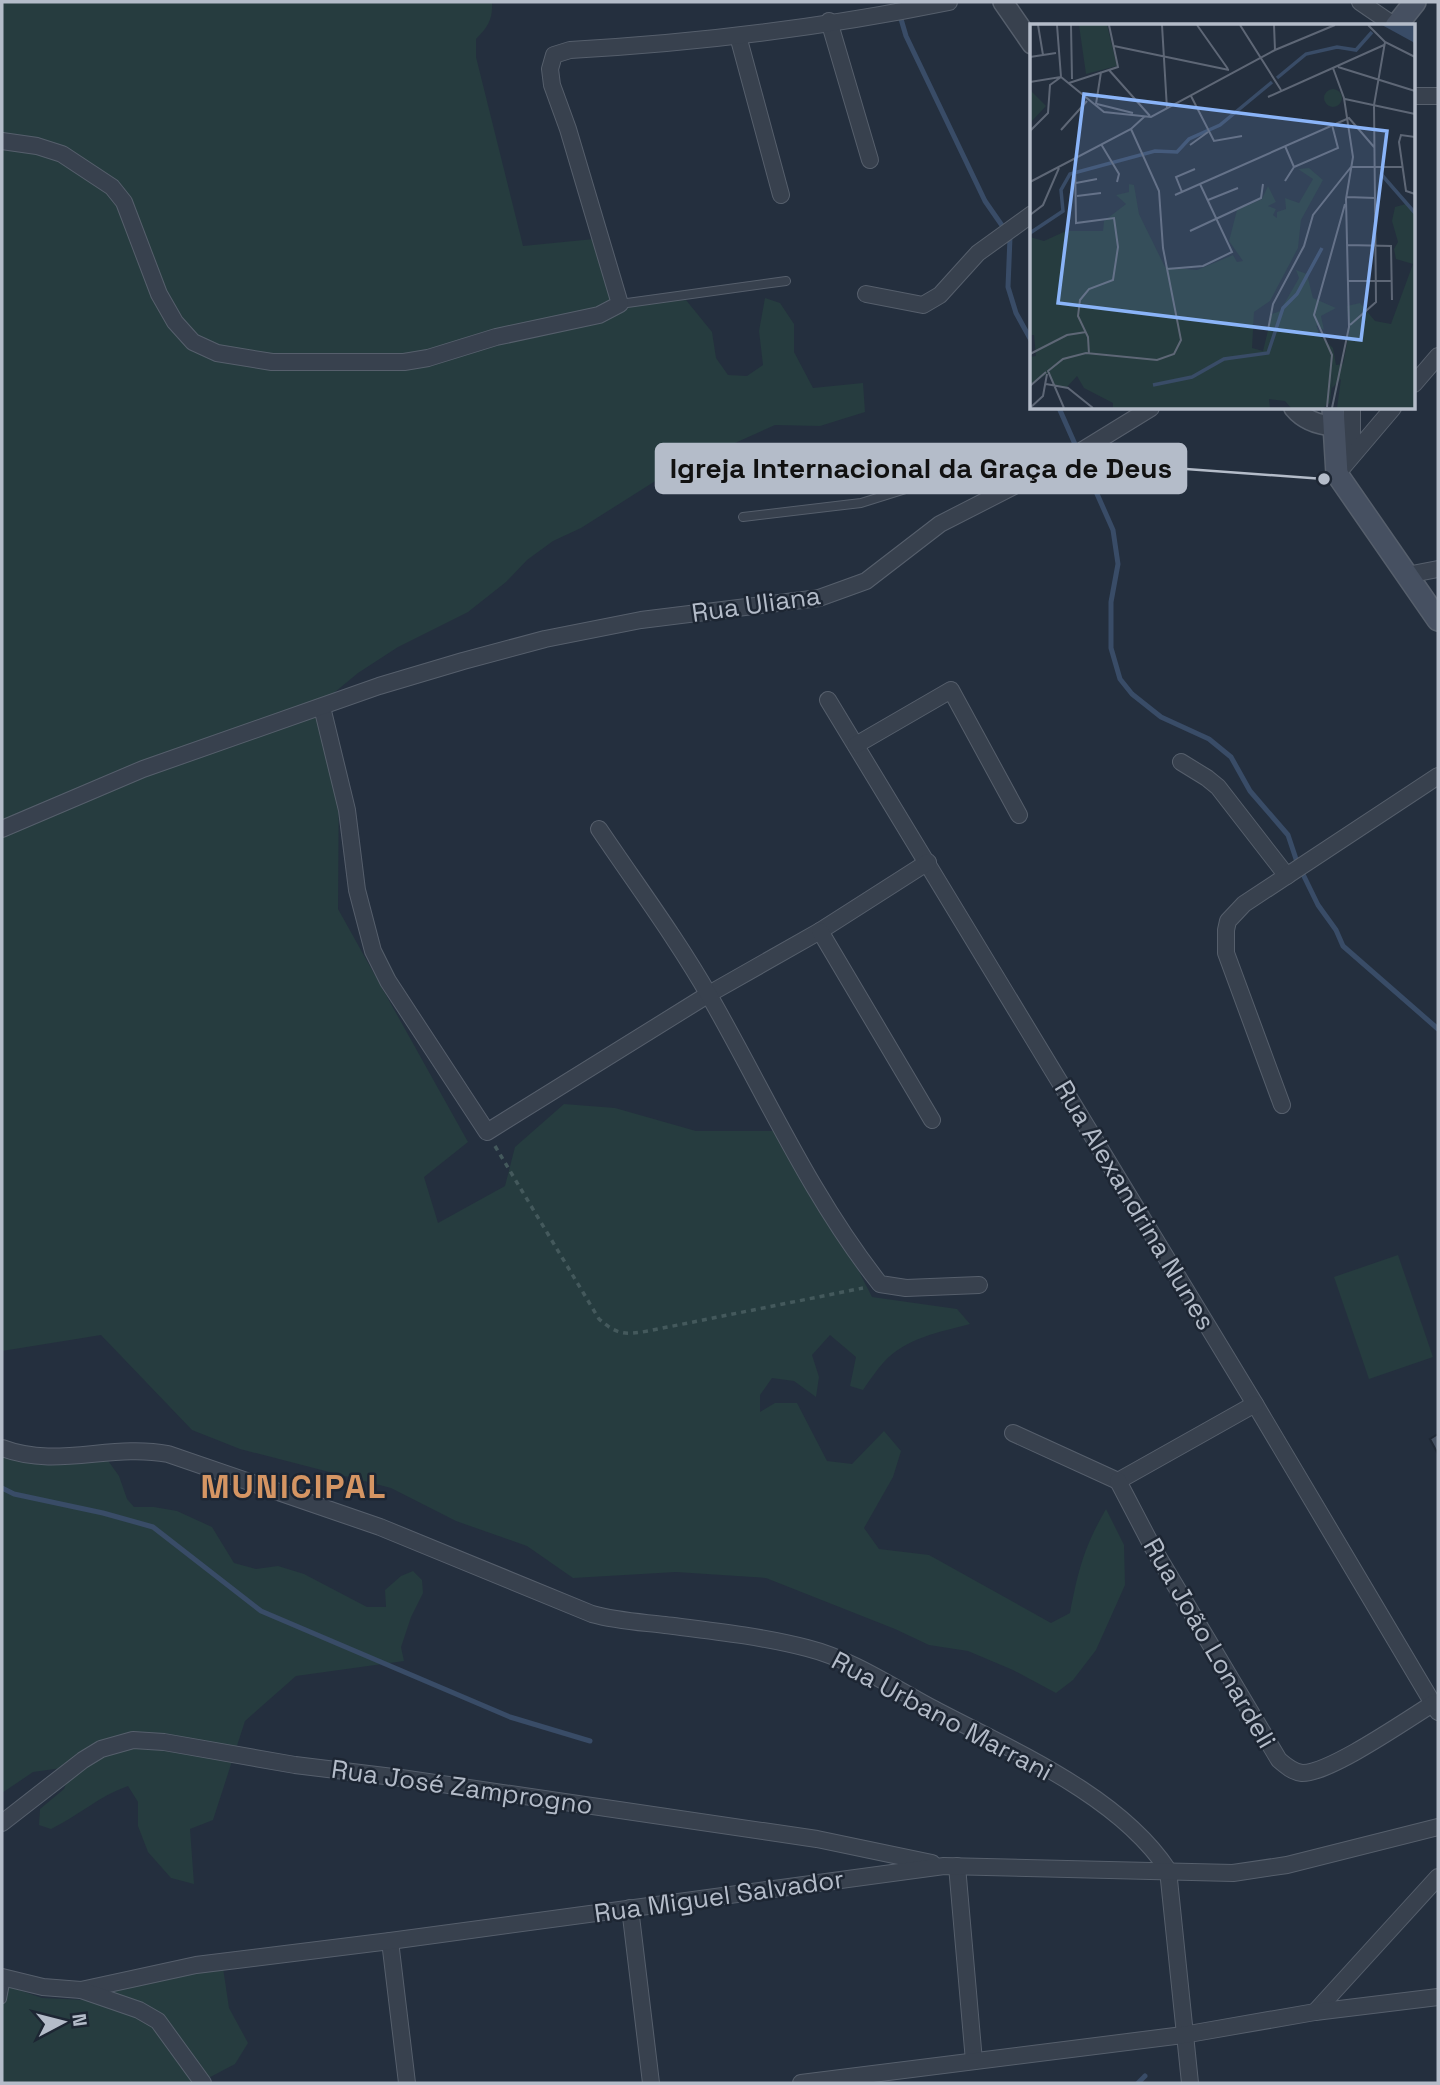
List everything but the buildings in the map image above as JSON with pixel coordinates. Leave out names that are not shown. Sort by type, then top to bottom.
[{"type":"main road","points":[[1398,24],[1415,2]]},
{"type":"main road","points":[[1334,417],[1337,474],[1438,620]]},
{"type":"street","points":[[2,141],[37,146],[62,154],[112,187],[124,202],[159,294],[175,322],[192,342],[217,353],[285,363],[414,360],[496,337],[599,315],[620,304],[568,129],[552,85],[551,60],[554,55],[563,51],[738,36],[949,2]]},
{"type":"street","points":[[1003,2],[1030,41]]},
{"type":"street","points":[[1360,2],[1393,24]]},
{"type":"street","points":[[829,21],[870,160]]},
{"type":"street","points":[[738,36],[781,195]]},
{"type":"street","points":[[1416,96],[1438,96]]},
{"type":"street","points":[[866,294],[923,305],[940,295],[978,253],[1030,215]]},
{"type":"street","points":[[1416,382],[1438,356]]},
{"type":"street","name":"Rua Uliana","points":[[2,829],[143,769],[379,686],[545,639],[641,620],[819,598],[842,590],[866,581],[940,524],[1045,472],[1148,410]]},
{"type":"street","points":[[1296,410],[1321,426],[1334,417]]},
{"type":"street","points":[[1352,410],[1352,455]]},
{"type":"street","points":[[1337,474],[1391,410]]},
{"type":"street","points":[[1407,575],[1438,569]]},
{"type":"street","points":[[856,745],[951,690],[1019,815]]},
{"type":"street","name":"Rua Alexandrina Nunes","points":[[828,700],[1436,1707]]},
{"type":"street","points":[[322,707],[347,810],[357,890],[373,951],[388,981],[487,1132],[709,994],[820,931],[928,862]]},
{"type":"street","points":[[1181,762],[1218,787],[1297,869]]},
{"type":"street","points":[[1282,1105],[1229,964],[1226,930],[1228,921],[1235,911],[1438,776]]},
{"type":"street","points":[[599,828],[709,994],[801,1162],[848,1241],[880,1284],[900,1288],[979,1285]]},
{"type":"street","points":[[820,931],[932,1120]]},
{"type":"street","points":[[1013,1433],[1118,1481],[1255,1404]]},
{"type":"street","name":"Rua Urbano Marrani","points":[[2,1448],[19,1455],[45,1458],[121,1450],[169,1454],[380,1527],[593,1614],[625,1622],[761,1637],[811,1648],[874,1675],[1051,1771],[1106,1806],[1134,1829],[1168,1870]]},
{"type":"street","name":"Rua João Lonardeli","points":[[1118,1481],[1153,1548],[1285,1766],[1305,1773],[1324,1767],[1436,1707]]},
{"type":"street","name":"Rua José Zamprogno","points":[[2,1823],[83,1760],[101,1749],[134,1740],[164,1742],[295,1765],[441,1783],[817,1839],[951,1866]]},
{"type":"street","name":"Rua Miguel Salvador","points":[[4,1977],[43,1987],[81,1990],[196,1965],[951,1866],[1233,1873],[1287,1865],[1438,1827]]},
{"type":"street","points":[[951,1866],[974,2061]]},
{"type":"street","points":[[1168,1870],[1190,2083]]},
{"type":"street","points":[[1315,2012],[1438,1877]]},
{"type":"street","points":[[630,1908],[651,2083]]},
{"type":"street","points":[[390,1941],[407,2083]]},
{"type":"street","points":[[81,1990],[139,2010],[158,2021],[203,2083]]},
{"type":"street","points":[[801,2083],[1183,2035],[1315,2012],[1438,1997]]},
{"type":"lane","points":[[620,304],[786,281]]},
{"type":"lane","points":[[743,517],[861,503],[992,462],[1017,462],[1045,472]]},
{"type":"lane","points":[[2,1999],[4,1977]]},
{"type":"path","points":[[487,1132],[599,1320],[612,1331],[629,1334],[648,1331],[880,1284]]},
{"type":"green space","points":[[2,2],[492,2],[489,22],[476,39],[476,57],[523,246],[594,239],[623,296],[630,304],[686,300],[712,332],[716,358],[728,375],[747,376],[763,365],[759,331],[765,298],[780,303],[794,324],[794,352],[813,388],[863,383],[865,412],[820,426],[775,425],[668,473],[581,528],[553,541],[468,612],[398,647],[335,692],[329,716],[339,764],[338,909],[468,1142],[424,1177],[438,1223],[505,1186],[515,1147],[564,1104],[615,1108],[696,1131],[779,1131],[841,1236],[872,1297],[957,1309],[970,1324],[923,1337],[902,1347],[883,1363],[863,1390],[850,1386],[856,1357],[830,1335],[812,1355],[819,1377],[816,1397],[794,1381],[772,1378],[760,1395],[760,1412],[775,1403],[797,1403],[827,1461],[852,1464],[884,1431],[901,1451],[893,1477],[864,1528],[879,1549],[929,1555],[1051,1623],[1070,1613],[1083,1560],[1106,1509],[1124,1545],[1125,1585],[1096,1650],[1073,1680],[1056,1693],[1013,1670],[968,1651],[929,1645],[766,1578],[676,1572],[573,1578],[527,1546],[456,1521],[391,1488],[240,1449],[192,1430],[101,1335],[2,1351]]},
{"type":"green space","points":[[1398,1255],[1433,1357],[1369,1379],[1334,1277]]},
{"type":"green space","points":[[104,1455],[119,1476],[127,1499],[134,1507],[177,1511],[212,1527],[234,1563],[256,1569],[278,1566],[304,1574],[367,1607],[386,1607],[385,1590],[401,1576],[413,1571],[422,1580],[423,1593],[401,1647],[404,1661],[296,1676],[245,1721],[213,1820],[190,1829],[194,1884],[171,1878],[148,1852],[138,1826],[138,1802],[128,1786],[51,1829],[39,1825],[40,1809],[64,1789],[72,1768],[33,1772],[2,1793],[2,1456],[35,1463]]},
{"type":"green space","points":[[222,1961],[229,2008],[248,2043],[235,2064],[199,2083],[2,2083],[2,1984],[42,1998],[85,2000]]},
{"type":"waterway","points":[[896,2],[906,36],[985,201],[1010,237],[1008,287],[1016,313],[1030,338]]},
{"type":"waterway","points":[[1060,410],[1113,530],[1118,564],[1111,602],[1111,648],[1120,679],[1132,694],[1161,717],[1209,739],[1231,757],[1250,791],[1288,835],[1297,862],[1318,905],[1336,930],[1343,946],[1438,1029]]},
{"type":"waterway","points":[[2,1488],[14,1494],[153,1527],[261,1611],[510,1717],[590,1741]]},
{"type":"waterway","points":[[1138,2083],[1145,2076]]},
{"type":"place","name":"Igreja Internacional da Graça de Deus","points":[[1324,479]]},
{"type":"district","name":"MUNICIPAL","points":[[294,1487]]}]
